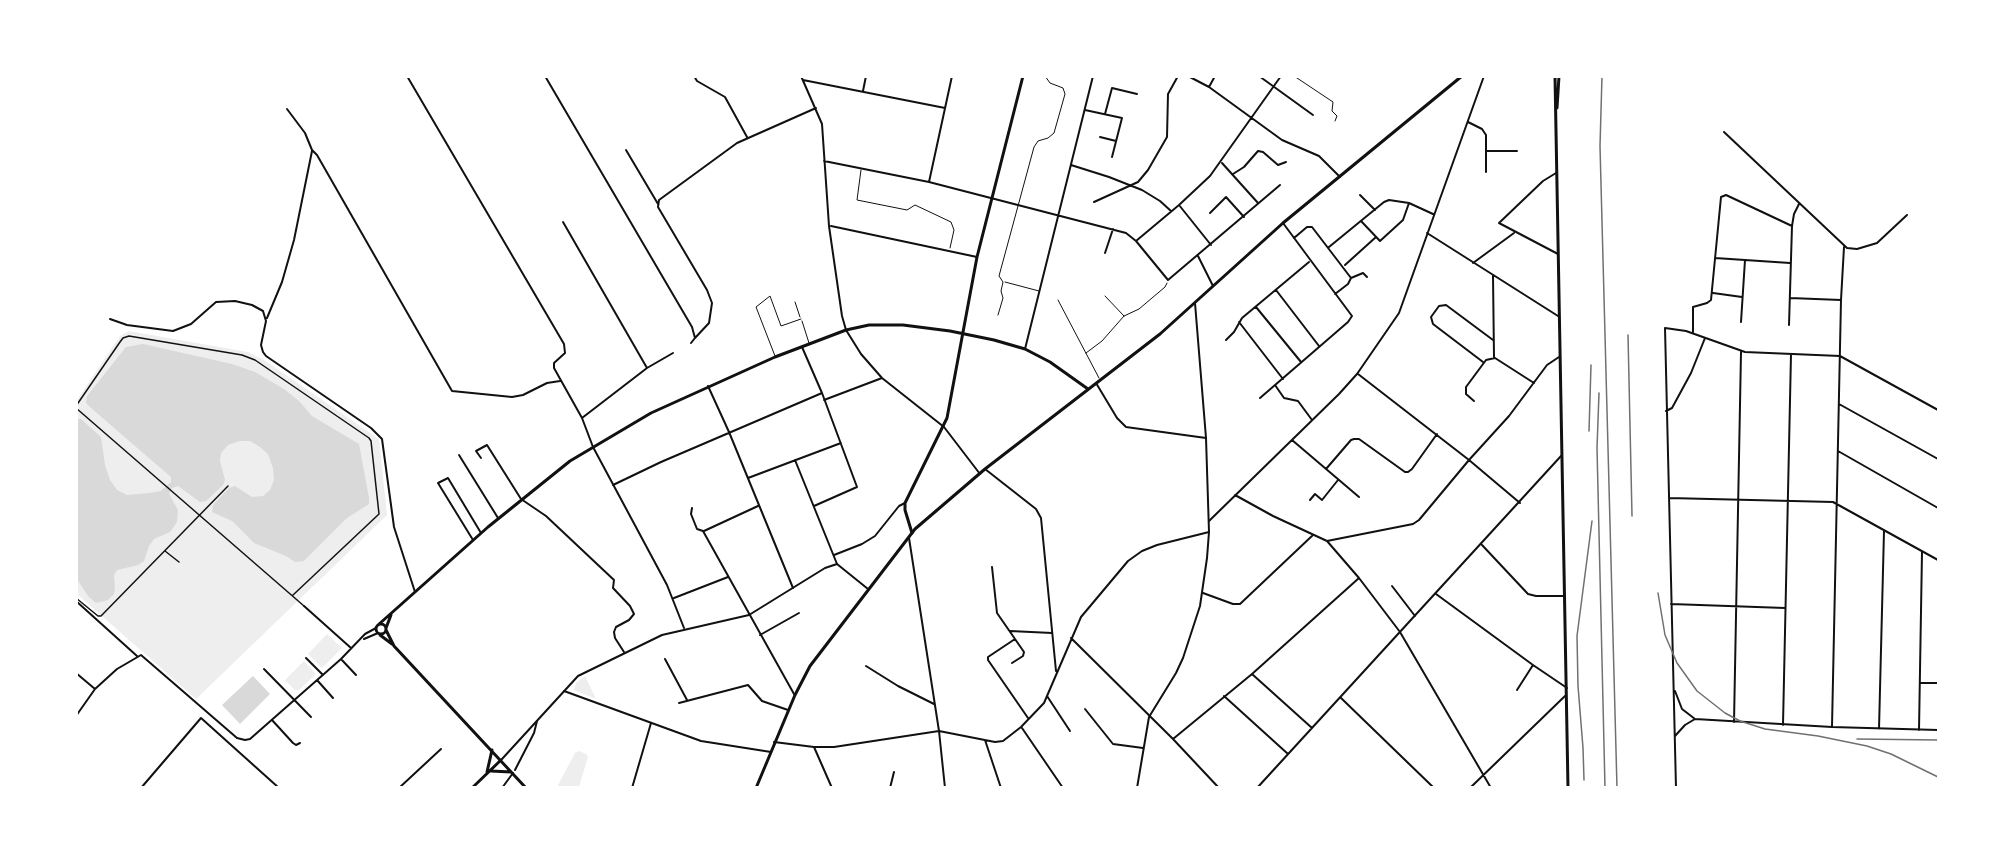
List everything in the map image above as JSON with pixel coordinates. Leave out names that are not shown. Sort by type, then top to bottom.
[{"type":"main road","points":[[910,535],[905,502],[944,427],[948,413],[977,257],[1023,76]]},
{"type":"main road","points":[[756,788],[788,710],[817,656],[910,535],[985,469],[1160,334],[1283,223],[1462,76]]},
{"type":"main road","points":[[1555,76],[1568,788]]},
{"type":"main road","points":[[1555,116],[1559,76]]},
{"type":"main road","points":[[378,633],[383,634],[388,619],[498,518],[555,471],[592,447],[645,416],[708,386],[846,330],[869,324],[892,324],[962,333],[1025,349],[1050,362],[1088,389]]},
{"type":"main road","points":[[377,626],[393,614]]},
{"type":"main road","points":[[377,626],[384,625],[393,644]]},
{"type":"main road","points":[[377,626],[378,633],[393,644],[501,760],[514,771],[526,788]]},
{"type":"main road","points":[[488,773],[492,750]]},
{"type":"main road","points":[[472,788],[501,760]]},
{"type":"main road","points":[[488,773],[514,771]]},
{"type":"street","points":[[408,76],[564,344],[565,353],[554,365],[560,381],[582,418],[592,447],[674,598],[684,628]]},
{"type":"street","points":[[545,76],[692,327],[695,338]]},
{"type":"street","points":[[694,76],[697,81],[725,97],[747,137]]},
{"type":"street","points":[[863,91],[866,76]]},
{"type":"street","points":[[929,182],[952,76]]},
{"type":"street","points":[[1025,349],[1093,76]]},
{"type":"street","points":[[1094,201],[1130,186],[1143,177],[1165,143],[1168,130],[1168,94],[1178,76]]},
{"type":"street","points":[[1188,76],[1209,87],[1282,140],[1319,156],[1340,177]]},
{"type":"street","points":[[1209,87],[1215,76]]},
{"type":"street","points":[[1259,76],[1313,115]]},
{"type":"street","points":[[1136,241],[1179,206],[1222,162],[1281,76]]},
{"type":"street","points":[[1209,521],[1357,374],[1399,314],[1484,76]]},
{"type":"street","points":[[801,78],[945,108]]},
{"type":"street","points":[[801,78],[822,124],[829,226],[846,330],[861,354],[882,378],[944,427],[980,474]]},
{"type":"street","points":[[1105,114],[1112,88],[1137,94]]},
{"type":"street","points":[[658,204],[663,196],[737,143],[816,108]]},
{"type":"street","points":[[287,109],[305,133],[312,150],[317,155],[452,391],[512,397],[523,395],[547,383],[560,381]]},
{"type":"street","points":[[1085,110],[1122,118],[1112,157]]},
{"type":"street","points":[[1468,122],[1484,131],[1487,152],[1486,172]]},
{"type":"street","points":[[1724,132],[1844,247],[1853,250],[1874,245],[1907,214]]},
{"type":"street","points":[[1100,136],[1116,141]]},
{"type":"street","points":[[312,150],[294,240],[282,282],[266,321],[261,345],[262,352],[371,428],[382,439],[394,526],[415,592]]},
{"type":"street","points":[[626,150],[712,303],[709,323],[691,343]]},
{"type":"street","points":[[1233,174],[1244,167],[1256,151],[1263,152],[1278,165],[1286,162]]},
{"type":"street","points":[[1487,152],[1517,151]]},
{"type":"street","points":[[825,161],[929,182],[1126,233],[1136,241],[1168,280],[1280,185]]},
{"type":"street","points":[[1222,162],[1258,203]]},
{"type":"street","points":[[1071,165],[1110,177],[1149,194],[1172,212]]},
{"type":"street","points":[[1556,173],[1544,181],[1500,222],[1502,226],[1558,254]]},
{"type":"street","points":[[1360,195],[1375,210]]},
{"type":"street","points":[[1693,333],[1693,307],[1710,302],[1713,294],[1720,199],[1723,195],[1792,226]]},
{"type":"street","points":[[1210,213],[1226,197],[1244,217]]},
{"type":"street","points":[[1329,247],[1389,200],[1410,203],[1434,214]]},
{"type":"street","points":[[1361,221],[1380,241],[1403,220],[1410,203]]},
{"type":"street","points":[[1789,325],[1792,226],[1799,204]]},
{"type":"street","points":[[1179,206],[1211,245]]},
{"type":"street","points":[[563,222],[647,368]]},
{"type":"street","points":[[1260,398],[1348,322],[1352,316],[1283,223]]},
{"type":"street","points":[[829,226],[977,257]]},
{"type":"street","points":[[1294,238],[1307,227],[1312,227],[1352,278]]},
{"type":"street","points":[[1105,254],[1113,229]]},
{"type":"street","points":[[1427,233],[1558,316]]},
{"type":"street","points":[[1473,263],[1515,233]]},
{"type":"street","points":[[1344,266],[1376,237]]},
{"type":"street","points":[[1832,727],[1844,247]]},
{"type":"street","points":[[1198,256],[1213,286]]},
{"type":"street","points":[[1716,258],[1791,263]]},
{"type":"street","points":[[1741,322],[1744,260]]},
{"type":"street","points":[[1226,340],[1234,332],[1239,322],[1310,261]]},
{"type":"street","points":[[1335,294],[1352,278],[1363,273],[1367,277]]},
{"type":"street","points":[[1493,276],[1495,358]]},
{"type":"street","points":[[1276,290],[1318,346]]},
{"type":"street","points":[[1713,294],[1742,297]]},
{"type":"street","points":[[1790,298],[1841,300]]},
{"type":"street","points":[[110,319],[127,325],[173,330],[191,324],[216,302],[229,300],[259,308],[265,315],[266,321]]},
{"type":"street","points":[[1137,788],[1149,717],[1183,658],[1203,593],[1209,521],[1206,438],[1195,302]]},
{"type":"street","points":[[1483,362],[1433,324],[1431,316],[1439,306],[1446,304],[1493,340]]},
{"type":"street","points":[[1256,307],[1301,362]]},
{"type":"street","points":[[1239,322],[1283,379]]},
{"type":"street","points":[[1676,788],[1665,328],[1693,333],[1741,352],[1840,356],[1938,410]]},
{"type":"street","points":[[293,595],[379,514],[371,441],[255,360],[242,355],[129,336],[123,338],[76,407],[351,648]]},
{"type":"street","points":[[1666,411],[1672,408],[1691,373],[1705,338]]},
{"type":"street","points":[[802,346],[857,487],[814,506]]},
{"type":"street","points":[[1734,722],[1741,352]]},
{"type":"street","points":[[582,418],[647,368],[673,353]]},
{"type":"street","points":[[1783,725],[1791,354]]},
{"type":"street","points":[[1327,541],[1417,522],[1509,416],[1547,365],[1559,357]]},
{"type":"street","points":[[1474,400],[1466,394],[1466,387],[1483,362],[1495,358]]},
{"type":"street","points":[[1495,358],[1534,383]]},
{"type":"street","points":[[1357,374],[1437,434],[1520,503]]},
{"type":"street","points":[[824,400],[882,378]]},
{"type":"street","points":[[1096,383],[1117,418],[1126,427],[1206,438]]},
{"type":"street","points":[[1275,385],[1284,398],[1298,401],[1312,420]]},
{"type":"street","points":[[708,386],[793,589]]},
{"type":"street","points":[[613,485],[822,393]]},
{"type":"street","points":[[1839,404],[1938,459]]},
{"type":"street","points":[[1326,469],[1351,440],[1359,439],[1408,472],[1437,434]]},
{"type":"street","points":[[1292,440],[1359,498]]},
{"type":"street","points":[[747,479],[840,442]]},
{"type":"street","points":[[481,458],[476,451],[488,445],[521,499],[546,516],[614,580],[613,588],[630,606],[634,614],[629,620],[616,627],[614,632],[624,652]]},
{"type":"street","points":[[1838,451],[1938,508]]},
{"type":"street","points":[[459,455],[498,518]]},
{"type":"street","points":[[1257,788],[1482,545],[1561,456]]},
{"type":"street","points":[[795,460],[837,564],[868,589]]},
{"type":"street","points":[[985,469],[1036,509],[1041,518],[1056,672]]},
{"type":"street","points":[[473,540],[438,483],[448,478],[481,533]]},
{"type":"street","points":[[1310,500],[1315,495],[1322,500],[1338,480]]},
{"type":"street","points":[[76,599],[101,616],[228,486]]},
{"type":"street","points":[[1234,495],[1327,541],[1359,578],[1400,632],[1491,788]]},
{"type":"street","points":[[1669,498],[1830,501],[1938,560]]},
{"type":"street","points":[[834,555],[875,536],[896,509],[905,502]]},
{"type":"street","points":[[692,508],[691,514],[697,529],[703,531],[758,506]]},
{"type":"street","points":[[1879,729],[1884,530]]},
{"type":"street","points":[[703,531],[795,695]]},
{"type":"street","points":[[774,742],[834,747],[939,731],[1000,742],[1021,727],[1044,703],[1081,617],[1128,561],[1157,545],[1209,532]]},
{"type":"street","points":[[910,535],[939,731],[945,788]]},
{"type":"street","points":[[1203,593],[1233,604],[1240,604],[1313,535]]},
{"type":"street","points":[[1482,545],[1528,594],[1564,596]]},
{"type":"street","points":[[164,550],[179,562]]},
{"type":"street","points":[[1919,730],[1922,552]]},
{"type":"street","points":[[501,760],[582,673],[662,635],[684,628],[749,615],[825,568],[837,564]]},
{"type":"street","points":[[992,567],[997,612],[1024,653],[1012,663]]},
{"type":"street","points":[[674,598],[728,577]]},
{"type":"street","points":[[1173,739],[1252,674],[1359,578]]},
{"type":"street","points":[[1392,586],[1415,616]]},
{"type":"street","points":[[1436,594],[1566,688]]},
{"type":"street","points":[[76,599],[137,657]]},
{"type":"street","points":[[1671,604],[1785,608]]},
{"type":"street","points":[[760,634],[799,613]]},
{"type":"street","points":[[76,716],[95,689],[117,669],[137,657],[145,656],[237,738],[250,739],[377,626]]},
{"type":"street","points":[[1009,631],[1052,633]]},
{"type":"street","points":[[361,640],[378,633]]},
{"type":"street","points":[[1071,638],[1219,788]]},
{"type":"street","points":[[1015,639],[988,657],[988,660],[1028,718]]},
{"type":"street","points":[[306,658],[323,675]]},
{"type":"street","points":[[341,658],[357,675]]},
{"type":"street","points":[[665,659],[687,700]]},
{"type":"street","points":[[1517,690],[1533,665]]},
{"type":"street","points":[[866,666],[898,686],[935,704]]},
{"type":"street","points":[[264,669],[296,699],[311,717]]},
{"type":"street","points":[[76,673],[95,689]]},
{"type":"street","points":[[1252,674],[1312,728]]},
{"type":"street","points":[[317,680],[333,698]]},
{"type":"street","points":[[1920,683],[1938,683]]},
{"type":"street","points":[[679,703],[748,685],[762,701],[788,710]]},
{"type":"street","points":[[1674,688],[1682,709],[1695,719],[1783,725],[1938,730]]},
{"type":"street","points":[[564,691],[701,741],[771,752]]},
{"type":"street","points":[[1470,788],[1567,694]]},
{"type":"street","points":[[1047,696],[1070,731]]},
{"type":"street","points":[[1224,696],[1288,754]]},
{"type":"street","points":[[1340,697],[1434,788]]},
{"type":"street","points":[[1085,709],[1113,744],[1143,748]]},
{"type":"street","points":[[141,788],[201,718],[279,788]]},
{"type":"street","points":[[1675,737],[1682,727],[1695,719]]},
{"type":"street","points":[[272,720],[293,743],[296,745],[300,743]]},
{"type":"street","points":[[502,788],[514,771],[534,733],[537,721]]},
{"type":"street","points":[[632,788],[651,723]]},
{"type":"street","points":[[1021,727],[1063,788]]},
{"type":"street","points":[[985,740],[1000,788]]},
{"type":"street","points":[[814,747],[832,788]]},
{"type":"street","points":[[399,788],[441,749]]},
{"type":"street","points":[[890,788],[894,772]]},
{"type":"lane","points":[[1040,291],[1003,282],[999,276],[1034,147],[1038,141],[1054,133],[1065,94],[1063,88],[1050,83],[1045,76]]},
{"type":"lane","points":[[1294,76],[1333,102],[1332,111],[1337,116],[1335,121]]},
{"type":"lane","points":[[861,168],[857,200],[907,210],[915,206],[951,222],[954,230],[949,250]]},
{"type":"lane","points":[[1086,353],[1102,341],[1124,316],[1139,309],[1165,287],[1168,280]]},
{"type":"lane","points":[[998,315],[1003,298],[1001,291],[1003,282]]},
{"type":"lane","points":[[775,357],[756,307],[770,296],[781,326],[801,319]]},
{"type":"lane","points":[[1105,296],[1124,316]]},
{"type":"lane","points":[[1058,300],[1100,380]]},
{"type":"lane","points":[[795,302],[810,344]]},
{"type":"shaded area","points":[[129,331],[248,352],[264,360],[379,439],[387,515],[196,699],[77,594],[77,400],[120,336]]},
{"type":"shaded area","points":[[143,344],[232,364],[255,372],[284,389],[312,416],[359,444],[369,504],[347,518],[304,561],[295,562],[254,543],[232,521],[212,512],[213,505],[229,488],[235,486],[252,497],[263,496],[270,490],[274,480],[268,454],[260,447],[250,441],[228,445],[221,453],[220,461],[225,480],[223,485],[206,501],[200,502],[178,486],[172,488],[169,494],[178,510],[177,522],[170,532],[154,539],[144,561],[138,565],[117,570],[114,575],[114,594],[108,600],[96,603],[88,596],[77,579],[76,419],[81,419],[101,437],[105,465],[110,480],[117,490],[127,495],[149,493],[161,491],[171,482],[171,477],[86,403],[87,396],[126,347]]},
{"type":"shaded area","points":[[327,634],[342,648],[322,668],[308,654]]},
{"type":"shaded area","points":[[304,661],[316,674],[299,690],[295,690],[285,680]]},
{"type":"shaded area","points":[[253,676],[270,694],[240,724],[222,705]]},
{"type":"shaded area","points":[[585,676],[596,699],[574,690],[576,683]]},
{"type":"shaded area","points":[[579,751],[588,757],[579,787],[557,787],[575,753]]},
{"type":"railway","points":[[1602,76],[1600,146],[1617,788]]},
{"type":"railway","points":[[1628,335],[1632,516]]},
{"type":"railway","points":[[1589,431],[1591,365]]},
{"type":"railway","points":[[1599,393],[1597,448],[1605,788]]},
{"type":"railway","points":[[1584,780],[1577,636],[1592,521]]},
{"type":"railway","points":[[1658,593],[1665,635],[1677,663],[1697,691],[1725,713],[1740,721],[1765,729],[1818,736],[1867,746],[1891,754],[1938,777]]},
{"type":"railway","points":[[1857,739],[1938,740]]}]
